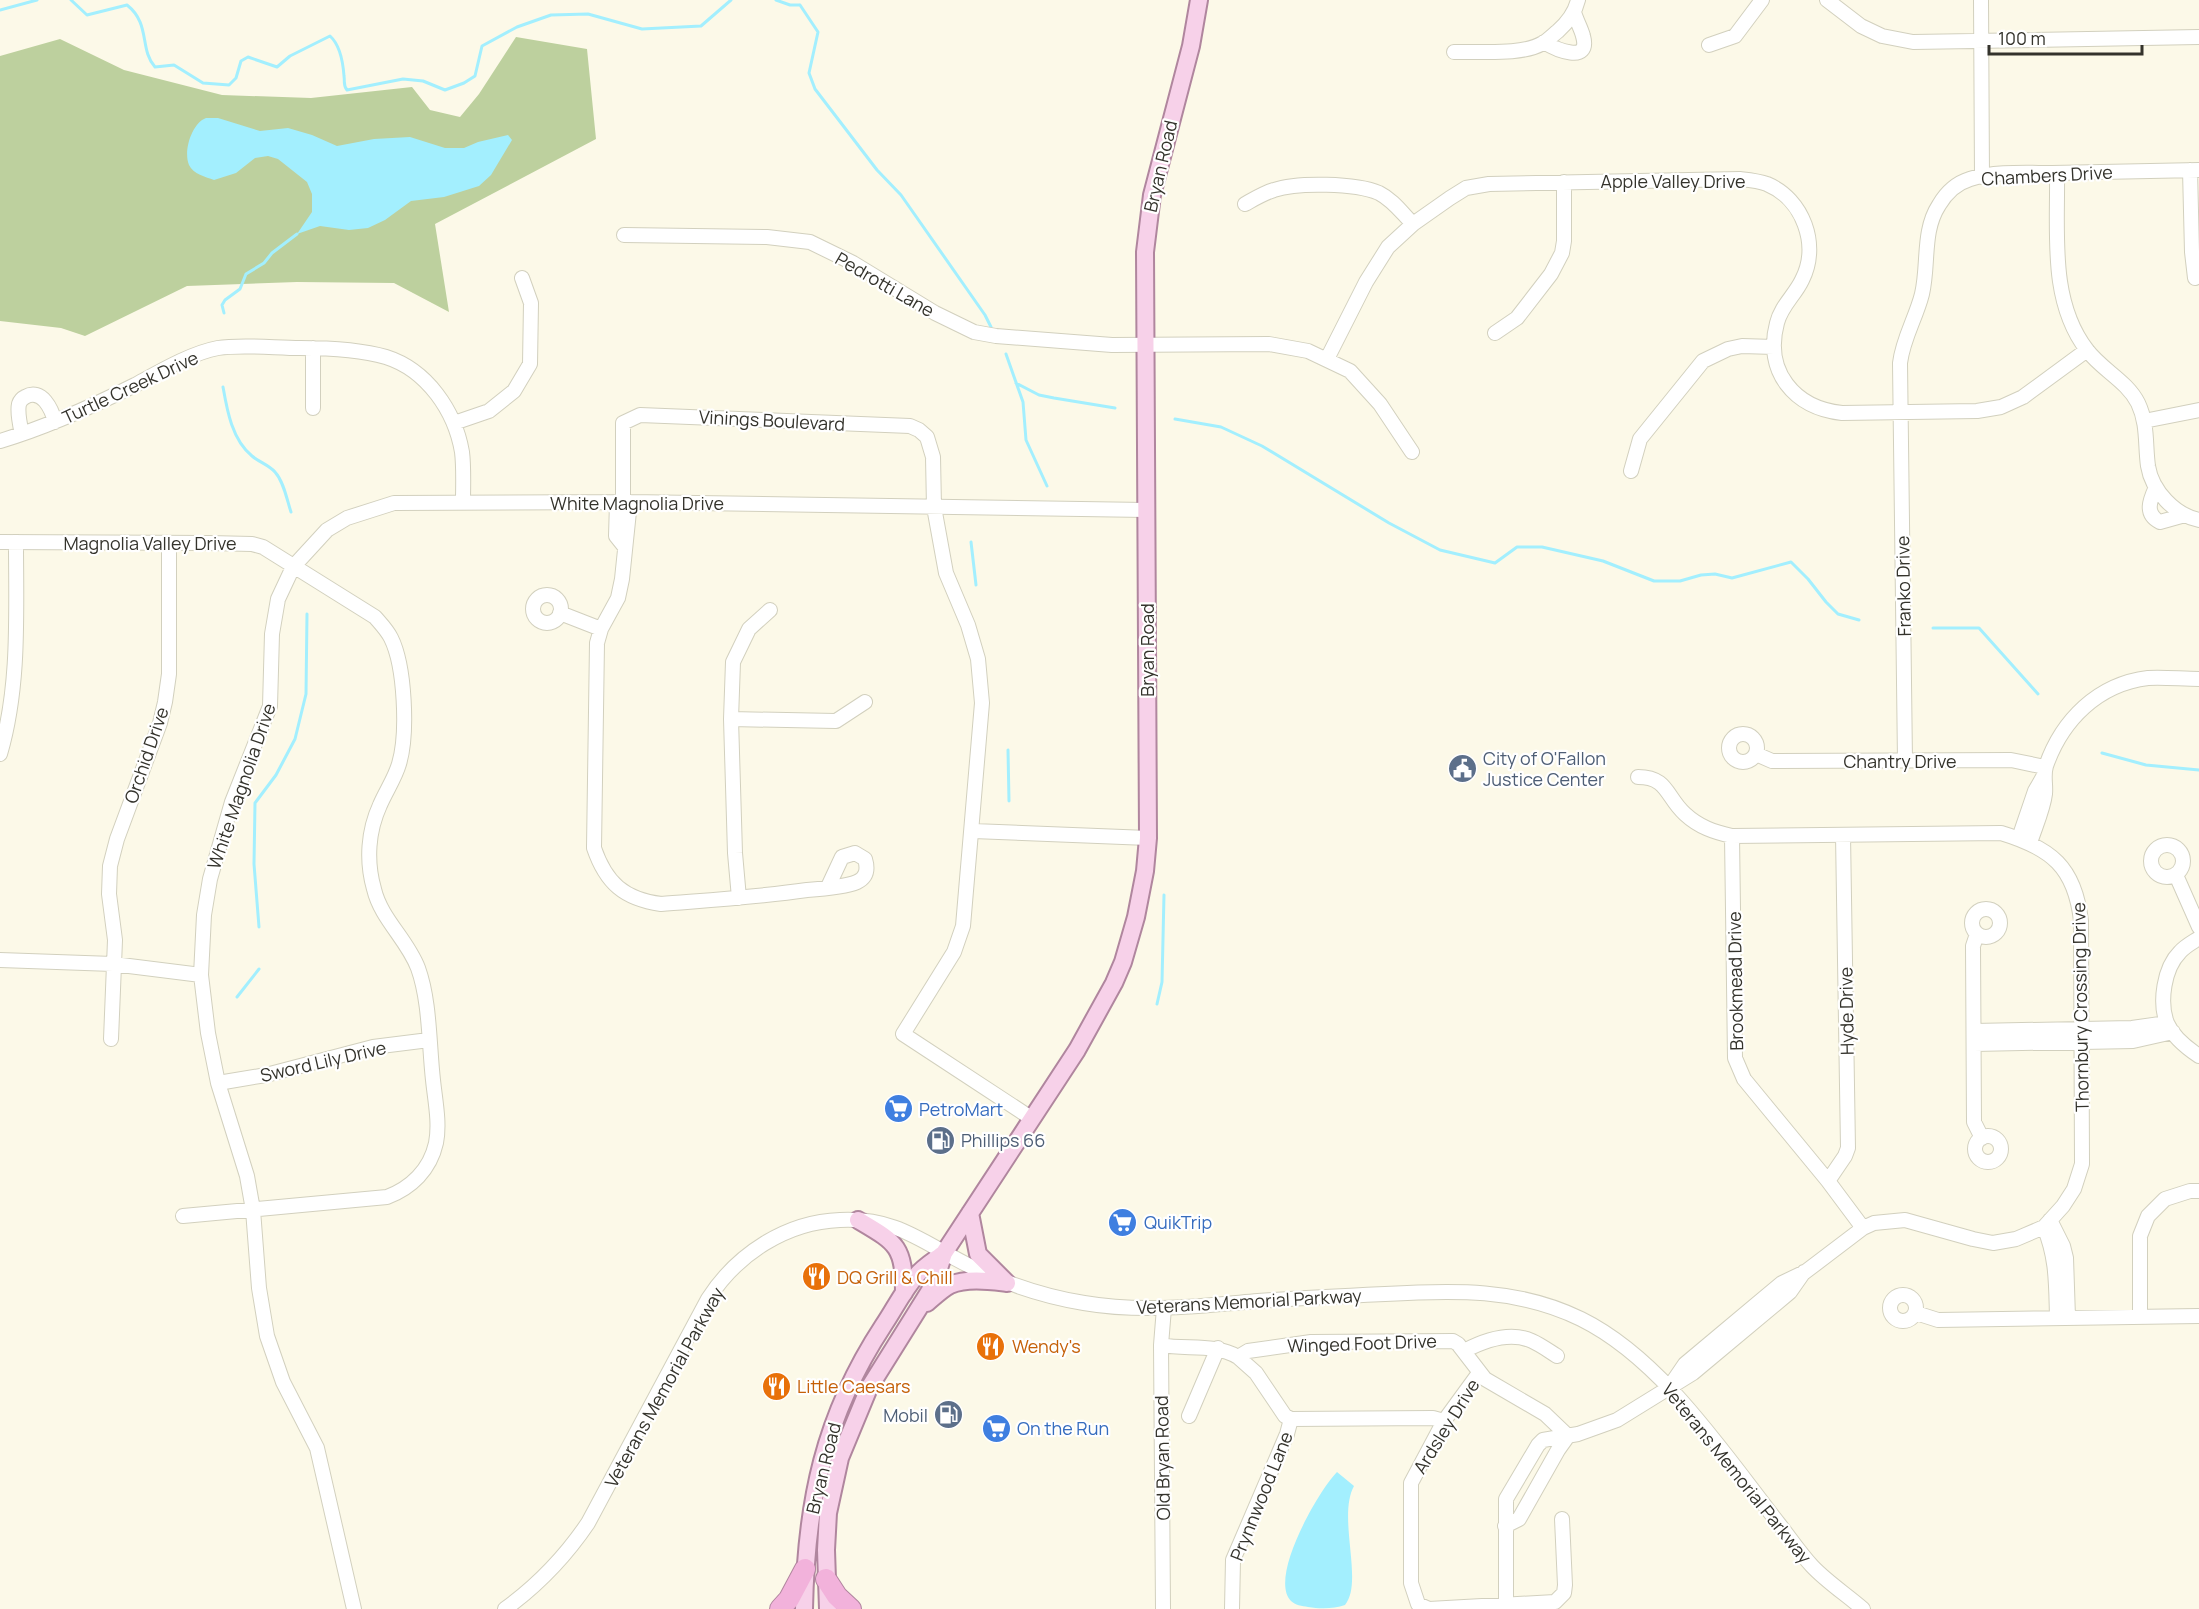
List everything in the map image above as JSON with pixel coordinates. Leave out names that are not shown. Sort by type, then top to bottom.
[{"type":"highway","points":[[780,1609],[789,1599],[805,1569]]},
{"type":"highway","points":[[826,1579],[837,1596],[851,1609]]},
{"type":"main road","name":"Bryan Road","points":[[828,1609],[826,1579],[828,1513],[840,1458],[869,1389],[934,1284],[944,1253],[1093,1023],[1123,962],[1139,906],[1148,838],[1145,252],[1152,195],[1191,46],[1198,0]]},
{"type":"main road","points":[[970,1213],[978,1254],[1007,1283]]},
{"type":"main road","points":[[858,1220],[896,1246],[901,1255],[904,1270],[904,1294]]},
{"type":"main road","name":"Bryan Road","points":[[804,1609],[809,1525],[817,1478],[839,1407],[864,1356],[916,1275],[944,1253]]},
{"type":"main road","points":[[916,1312],[948,1286],[983,1280],[1007,1283]]},
{"type":"street","points":[[1709,45],[1735,36],[1762,0]]},
{"type":"street","points":[[1827,0],[1862,26],[1882,36],[1913,42],[2199,37]]},
{"type":"street","points":[[1981,0],[1982,177]]},
{"type":"street","points":[[1454,52],[1529,49],[1544,42],[1567,23],[1576,6]]},
{"type":"street","points":[[1544,42],[1566,53],[1580,51],[1584,45],[1576,6]]},
{"type":"street","points":[[2195,170],[2192,252],[2195,278]]},
{"type":"street","name":"Chambers Drive","points":[[1901,411],[1902,351],[1921,297],[1927,264],[1929,225],[1940,203],[1958,184],[1982,177],[2195,170]]},
{"type":"street","points":[[2057,173],[2060,284],[2071,323],[2087,350],[2100,365],[2125,385],[2138,402],[2147,439],[2148,464],[2156,487],[2178,511],[2199,520]]},
{"type":"street","name":"Apple Valley Drive","points":[[1328,359],[1376,263],[1399,235],[1466,188],[1489,184],[1740,179],[1765,183],[1790,200],[1804,221],[1808,235],[1809,254],[1803,280],[1780,313],[1774,346],[1778,368],[1784,380],[1799,398],[1807,403],[1827,411],[1842,413],[1977,411],[2001,406],[2023,397],[2087,350]]},
{"type":"street","points":[[1495,333],[1517,318],[1551,274],[1562,253],[1564,183]]},
{"type":"street","points":[[1245,204],[1271,190],[1289,187],[1334,185],[1364,188],[1380,194],[1393,203],[1413,224]]},
{"type":"street","name":"Pedrotti Lane","points":[[624,235],[767,237],[810,242],[853,263],[935,313],[974,332],[1026,339],[1145,346],[1269,344],[1308,351],[1350,371],[1380,404],[1412,452]]},
{"type":"street","points":[[454,423],[489,411],[514,391],[530,364],[531,303],[522,278]]},
{"type":"street","points":[[1631,471],[1640,439],[1702,361],[1728,349],[1742,346],[1774,346]]},
{"type":"street","name":"Turtle Creek Drive","points":[[0,441],[55,422],[134,386],[174,364],[218,348],[313,348],[362,352],[388,357],[417,373],[438,394],[454,423],[462,453],[463,502]]},
{"type":"street","points":[[313,348],[313,408]]},
{"type":"street","name":"Turtle Creek Drive","points":[[22,434],[19,405],[23,398],[30,395],[43,399],[55,422]]},
{"type":"street","points":[[2144,421],[2199,410]]},
{"type":"street","name":"Franko Drive","points":[[1901,411],[1905,761]]},
{"type":"street","name":"Vinings Boulevard","points":[[623,503],[623,423],[640,415],[910,426],[927,437],[933,457],[934,507]]},
{"type":"street","points":[[2156,487],[2150,498],[2149,512],[2153,519],[2160,522],[2185,515]]},
{"type":"street","name":"White Magnolia Drive","points":[[354,1609],[317,1448],[283,1382],[267,1336],[259,1288],[253,1210],[247,1176],[218,1083],[208,1033],[201,975],[204,915],[210,879],[232,802],[270,706],[274,622],[278,599],[293,567],[327,530],[360,513],[394,503],[623,503],[1146,510]]},
{"type":"street","points":[[623,503],[616,536],[624,546],[622,579],[618,598],[601,629],[597,643],[594,848],[601,869],[616,885],[631,895],[646,902],[661,904],[739,898],[828,887]]},
{"type":"street","points":[[934,507],[946,573],[968,625],[978,658],[982,703],[973,831],[963,926],[954,952],[903,1034],[1031,1118]]},
{"type":"street","name":"Magnolia Valley Drive","points":[[0,542],[252,544],[273,553],[375,617],[385,628],[398,655],[403,712],[402,750],[399,766],[373,825],[369,862],[378,903],[417,966],[422,981],[437,1133],[432,1157],[425,1170],[401,1192],[371,1200],[183,1216]]},
{"type":"street","points":[[0,754],[8,726],[6,688],[16,542]]},
{"type":"street","name":"Orchid Drive","points":[[111,1039],[115,940],[109,894],[110,867],[117,839],[160,723],[169,674],[169,543]]},
{"type":"street","points":[[739,898],[735,853],[731,719],[733,663],[749,629],[770,610]]},
{"type":"street","points":[[560,613],[601,629]]},
{"type":"street","points":[[2024,840],[2045,794],[2044,772],[2060,734],[2095,698],[2113,686],[2150,678],[2199,679]]},
{"type":"street","points":[[731,719],[836,721],[865,702]]},
{"type":"street","name":"Chantry Drive","points":[[1756,754],[1773,762],[2011,760],[2044,772]]},
{"type":"street","name":"Thornbury Crossing Drive","points":[[1638,777],[1651,777],[1660,783],[1683,812],[1695,822],[1712,832],[1732,836],[2001,833],[2024,840],[2047,852],[2064,869],[2076,890],[2081,921],[2082,1164],[2074,1189],[2063,1206],[2047,1223],[2016,1239],[1993,1243],[1905,1220],[1874,1223],[1863,1228],[1805,1272],[1790,1293],[1693,1373],[1670,1386]]},
{"type":"street","points":[[973,831],[1148,838]]},
{"type":"street","name":"Hyde Drive","points":[[1828,1181],[1848,1148],[1843,835]]},
{"type":"street","name":"Brookmead Drive","points":[[1732,836],[1735,1058],[1744,1079],[1828,1181],[1863,1228]]},
{"type":"street","points":[[2176,874],[2199,927]]},
{"type":"street","points":[[1977,934],[1973,946],[1974,1122],[1982,1138]]},
{"type":"street","points":[[2199,938],[2180,952],[2169,969],[2164,990],[2170,1028],[2184,1046],[2199,1056]]},
{"type":"street","points":[[0,960],[113,964],[201,975]]},
{"type":"street","points":[[1974,1038],[2083,1036],[2132,1028],[2170,1028]]},
{"type":"street","name":"Sword Lily Drive","points":[[218,1083],[266,1075],[374,1047],[429,1040]]},
{"type":"street","points":[[2140,1316],[2140,1236],[2148,1216],[2164,1199],[2190,1191],[2199,1191]]},
{"type":"street","name":"Veterans Memorial Parkway","points":[[505,1609],[548,1573],[588,1523],[708,1299],[726,1275],[756,1249],[789,1231],[823,1222],[858,1220],[912,1233],[944,1253],[1007,1283],[1088,1304],[1164,1308],[1450,1291],[1502,1294],[1542,1304],[1584,1320],[1615,1340],[1670,1386],[1813,1567],[1863,1609]]},
{"type":"street","points":[[2047,1223],[2055,1261],[2062,1317]]},
{"type":"street","name":"Old Bryan Road","points":[[1163,1609],[1161,1346],[1164,1308]]},
{"type":"street","points":[[1916,1313],[1938,1320],[2199,1316]]},
{"type":"street","points":[[1464,1351],[1489,1340],[1522,1338],[1532,1341],[1557,1356]]},
{"type":"street","name":"Winged Foot Drive","points":[[1238,1357],[1248,1351],[1311,1342],[1446,1340],[1458,1344],[1479,1373],[1545,1414],[1568,1436]]},
{"type":"street","points":[[1161,1346],[1218,1348],[1238,1357],[1257,1373],[1285,1416],[1291,1419],[1432,1418],[1444,1421]]},
{"type":"street","points":[[1189,1416],[1218,1348]]},
{"type":"street","name":"Ardsley Drive","points":[[1479,1373],[1444,1421],[1411,1483],[1411,1583],[1415,1600],[1422,1607],[1429,1609],[1506,1605]]},
{"type":"street","points":[[1562,1520],[1564,1593],[1555,1602],[1506,1605],[1506,1499],[1538,1445],[1543,1440],[1568,1436],[1617,1420],[1670,1386]]},
{"type":"street","name":"Prynnwood Lane","points":[[1232,1609],[1233,1560],[1287,1434],[1291,1419]]},
{"type":"street","points":[[1505,1526],[1519,1519],[1568,1436]]},
{"type":"green space","points":[[516,37],[587,49],[596,139],[435,224],[449,312],[394,283],[297,282],[187,286],[85,336],[61,328],[0,321],[0,56],[60,39],[124,70],[222,95],[311,98],[412,87],[430,110],[460,117],[479,94]]},
{"type":"water","points":[[206,118],[218,118],[260,131],[288,128],[337,146],[374,139],[410,137],[445,148],[464,148],[508,135],[512,140],[491,175],[479,186],[444,197],[411,201],[385,220],[368,228],[349,230],[320,226],[297,234],[312,212],[312,194],[307,182],[278,159],[268,156],[255,158],[236,173],[214,180],[193,171],[187,159],[188,145],[197,125]]},
{"type":"water","points":[[1337,1472],[1354,1486],[1348,1514],[1352,1565],[1350,1595],[1345,1605],[1336,1607],[1317,1608],[1299,1605],[1291,1601],[1286,1590],[1286,1574],[1291,1555],[1308,1515]]},
{"type":"waterway","points":[[0,10],[37,0]]},
{"type":"waterway","points":[[71,0],[87,15],[127,5],[139,20],[147,52],[155,67],[174,65],[203,83],[229,85],[236,78],[241,61],[248,57],[277,67],[290,56],[330,36],[340,54],[347,90],[403,79],[423,81],[445,90],[475,76],[482,46],[517,27],[551,15],[588,14],[642,29],[701,26],[731,0]]},
{"type":"waterway","points":[[776,0],[790,5],[800,5]]},
{"type":"waterway","points":[[800,5],[818,32],[809,73],[815,89],[877,170],[901,195],[985,315],[991,327]]},
{"type":"waterway","points":[[224,313],[222,305],[240,289],[246,274],[264,263],[272,253],[297,234]]},
{"type":"waterway","points":[[1006,354],[1023,402],[1026,440],[1047,486]]},
{"type":"waterway","points":[[1016,383],[1039,395],[1115,408]]},
{"type":"waterway","points":[[223,387],[235,433],[245,449],[270,467],[278,476],[291,512]]},
{"type":"waterway","points":[[1175,419],[1221,427],[1262,446],[1389,523],[1440,550],[1495,563],[1517,547],[1542,547],[1603,561],[1654,581],[1680,581],[1715,574],[1732,578],[1791,562],[1838,614],[1859,620]]},
{"type":"waterway","points":[[971,542],[976,585]]},
{"type":"waterway","points":[[259,927],[254,864],[255,803],[276,775],[295,739],[306,694],[307,614]]},
{"type":"waterway","points":[[1933,628],[1979,628],[2038,694]]},
{"type":"waterway","points":[[1008,750],[1009,801]]},
{"type":"waterway","points":[[2102,753],[2146,765],[2199,770]]},
{"type":"waterway","points":[[1157,1004],[1162,982],[1164,895]]},
{"type":"waterway","points":[[237,997],[259,969]]},
{"type":"place","name":"City of O'Fallon Justice Center","points":[[1462,768]]},
{"type":"place","name":"PetroMart","points":[[898,1109]]},
{"type":"place","name":"Phillips 66","points":[[940,1140]]},
{"type":"place","name":"QuikTrip","points":[[1123,1222]]},
{"type":"place","name":"DQ Grill & Chill","points":[[816,1277]]},
{"type":"place","name":"Wendy's","points":[[991,1346]]},
{"type":"place","name":"Little Caesars","points":[[776,1386]]},
{"type":"place","name":"Mobil","points":[[949,1415]]},
{"type":"place","name":"On the Run","points":[[996,1428]]}]
